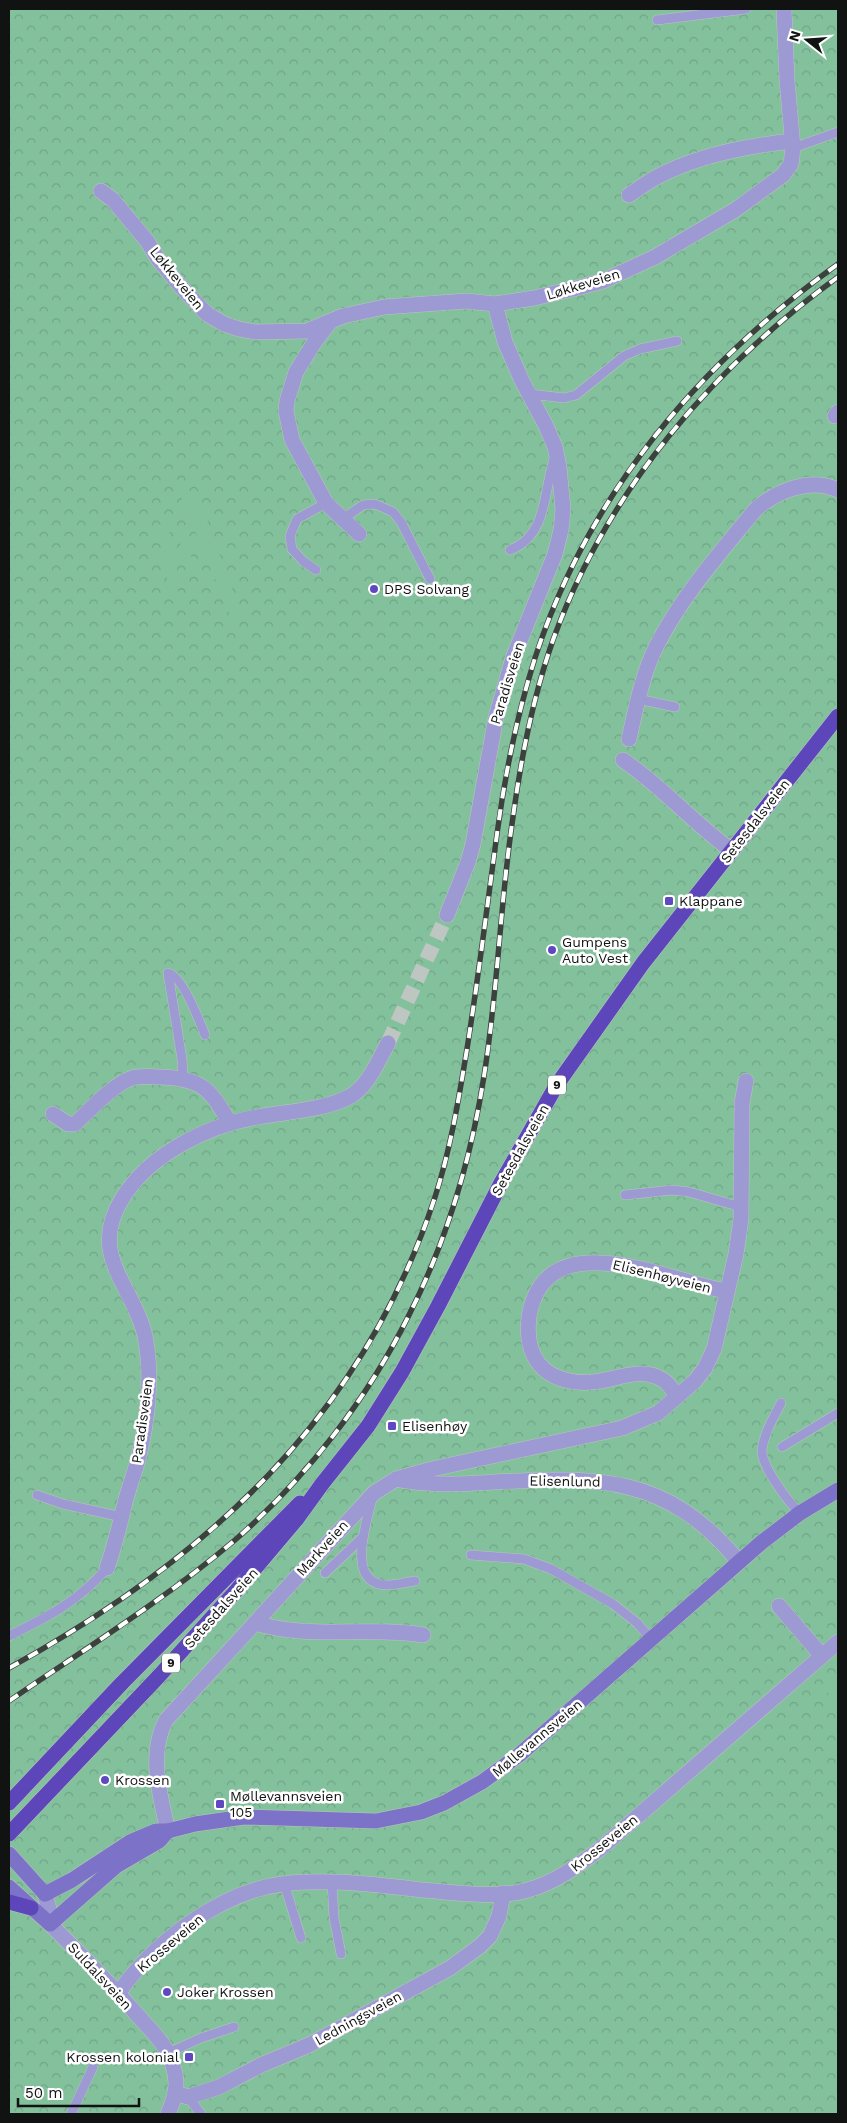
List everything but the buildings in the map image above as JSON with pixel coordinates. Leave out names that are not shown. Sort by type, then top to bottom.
[{"type":"highway","name":"Setesdalsveien","points":[[9,1834],[229,1599],[296,1520],[368,1426],[402,1372],[505,1176],[556,1086],[643,963],[838,716]]},
{"type":"highway","name":"Setesdalsveien","points":[[9,1803],[122,1683],[287,1515],[322,1484]]},
{"type":"highway","points":[[9,1902],[31,1908]]},
{"type":"main road","name":"Møllevannsveien","points":[[45,1894],[72,1880],[139,1837],[156,1831],[168,1831],[195,1824],[244,1817],[366,1821],[422,1812],[461,1795],[499,1771],[739,1562],[800,1513],[838,1490]]},
{"type":"main road","points":[[9,1887],[50,1924],[116,1866],[159,1841],[168,1831]]},
{"type":"main road","points":[[9,1854],[45,1894]]},
{"type":"street","name":"Løkkeveien","points":[[101,191],[113,200],[147,241],[158,259],[206,314],[224,324],[255,332],[306,331],[343,316],[384,306],[466,301],[495,304],[534,298],[577,288],[603,281],[655,257],[735,210],[784,175],[791,164],[792,144],[786,80],[784,9]]},
{"type":"street","points":[[629,195],[655,178],[706,158],[747,148],[792,144]]},
{"type":"street","name":"Paradisveien","points":[[447,915],[473,844],[496,717],[513,658],[552,562],[562,530],[562,487],[556,454],[546,426],[505,342],[495,304]]},
{"type":"street","points":[[330,322],[296,372],[289,392],[286,411],[292,440],[326,503],[359,534]]},
{"type":"street","points":[[629,739],[647,669],[669,624],[697,584],[755,510],[766,500],[782,492],[799,487],[816,485],[838,490]]},
{"type":"street","points":[[623,760],[647,776],[678,806],[732,851]]},
{"type":"street","name":"Paradisveien","points":[[106,1568],[115,1544],[141,1447],[149,1377],[144,1334],[129,1297],[114,1268],[110,1249],[113,1215],[132,1184],[160,1158],[182,1144],[230,1123],[303,1110],[349,1097],[368,1078],[388,1043]]},
{"type":"street","points":[[53,1114],[68,1124],[75,1124],[108,1094],[132,1078],[142,1076],[183,1078],[202,1085],[216,1098],[230,1123]]},
{"type":"street","name":"Elisenhøyveien","points":[[396,1480],[432,1469],[622,1428],[658,1413],[695,1381],[705,1368],[714,1349],[726,1291],[733,1273],[741,1219],[743,1166],[742,1103],[746,1081]]},
{"type":"street","name":"Elisenhøyveien","points":[[677,1397],[670,1385],[662,1379],[647,1374],[631,1374],[592,1382],[567,1380],[551,1376],[542,1368],[534,1355],[530,1342],[530,1319],[536,1292],[543,1282],[557,1272],[574,1265],[593,1262],[631,1267],[726,1291]]},
{"type":"street","name":"Elisenlund","points":[[396,1480],[442,1485],[550,1479],[583,1479],[618,1483],[649,1493],[693,1517],[723,1542],[739,1562]]},
{"type":"street","name":"Markveien","points":[[168,1831],[155,1757],[160,1730],[176,1706],[255,1623],[351,1516],[374,1493],[396,1480]]},
{"type":"street","points":[[779,1606],[822,1656]]},
{"type":"street","points":[[255,1623],[305,1631],[398,1631],[423,1635]]},
{"type":"street","name":"Krosseveien","points":[[114,1988],[200,1915],[241,1894],[263,1887],[284,1883],[332,1883],[369,1884],[448,1892],[503,1893],[526,1891],[565,1874],[593,1854],[838,1642]]},
{"type":"street","name":"Ledningsveien","points":[[182,2095],[219,2086],[261,2065],[309,2045],[462,1960],[480,1946],[496,1927],[503,1893]]},
{"type":"street","points":[[45,1894],[50,1924]]},
{"type":"street","name":"Suldalsveien","points":[[50,1924],[114,1988],[164,2044],[182,2095],[168,2114]]},
{"type":"lane","points":[[657,20],[746,9]]},
{"type":"lane","points":[[792,144],[838,132]]},
{"type":"lane","points":[[530,394],[564,398],[576,395],[624,356],[640,349],[677,341]]},
{"type":"lane","points":[[510,550],[524,543],[538,525],[556,454]]},
{"type":"lane","points":[[316,570],[303,561],[292,549],[290,536],[297,519],[326,503]]},
{"type":"lane","points":[[344,518],[363,505],[375,504],[393,512],[402,522],[430,579]]},
{"type":"lane","points":[[638,699],[675,707]]},
{"type":"lane","points":[[183,1078],[182,1059],[168,973],[174,975],[185,992],[205,1035]]},
{"type":"lane","points":[[625,1195],[664,1190],[689,1192],[741,1207]]},
{"type":"lane","points":[[781,1403],[767,1431],[762,1452],[764,1462],[782,1491],[791,1505],[800,1513]]},
{"type":"lane","points":[[782,1447],[838,1413]]},
{"type":"lane","points":[[374,1493],[363,1537],[361,1560],[363,1569],[368,1577],[374,1581],[388,1585],[415,1581]]},
{"type":"lane","points":[[37,1496],[63,1504],[122,1517]]},
{"type":"lane","points":[[324,1573],[363,1537]]},
{"type":"lane","points":[[471,1555],[524,1559],[551,1569],[613,1604],[637,1623],[652,1639]]},
{"type":"lane","name":"Paradisveien","points":[[9,1636],[75,1600],[92,1586],[106,1568]]},
{"type":"lane","points":[[284,1883],[301,1938]]},
{"type":"lane","points":[[332,1883],[334,1918],[341,1954]]},
{"type":"lane","points":[[168,2053],[201,2038],[234,2028]]},
{"type":"lane","points":[[72,2114],[93,2067]]},
{"type":"lane","points":[[182,2095],[201,2114]]},
{"type":"green space","points":[[9,9],[838,9],[838,2114],[9,2114]]},
{"type":"green space","points":[[196,489],[243,619],[233,622],[180,495]]},
{"type":"green space","points":[[168,523],[178,593],[170,594],[157,525]]},
{"type":"green space","points":[[184,534],[194,565],[189,566],[177,536]]},
{"type":"green space","points":[[838,1684],[838,1710],[827,1691]]},
{"type":"tunnel","points":[[388,1043],[447,915]]},
{"type":"railway","points":[[9,1668],[81,1625],[149,1579],[212,1529],[269,1474],[321,1414],[366,1348],[404,1276],[435,1197],[445,1162],[457,1109],[466,1055],[508,767],[517,723],[535,658],[558,598],[585,541],[618,487],[655,437],[695,389],[740,344],[838,264]]},
{"type":"railway","points":[[9,1701],[124,1624],[180,1583],[235,1540],[261,1516],[286,1491],[333,1436],[374,1377],[392,1347],[423,1287],[435,1258],[456,1198],[472,1138],[489,1044],[505,882],[516,795],[534,705],[553,640],[576,585],[602,533],[633,484],[668,437],[706,393],[747,352],[838,277]]},
{"type":"place","name":"DPS Solvang","points":[[374,589]]},
{"type":"place","name":"Klappane","points":[[669,901]]},
{"type":"place","name":"Gumpens Auto Vest","points":[[552,950]]},
{"type":"place","name":"Elisenhøy","points":[[392,1426]]},
{"type":"place","name":"Krossen","points":[[105,1780]]},
{"type":"place","name":"Møllevannsveien 105","points":[[220,1804]]},
{"type":"place","name":"Joker Krossen","points":[[167,1992]]},
{"type":"place","name":"Krossen kolonial","points":[[189,2057]]}]
